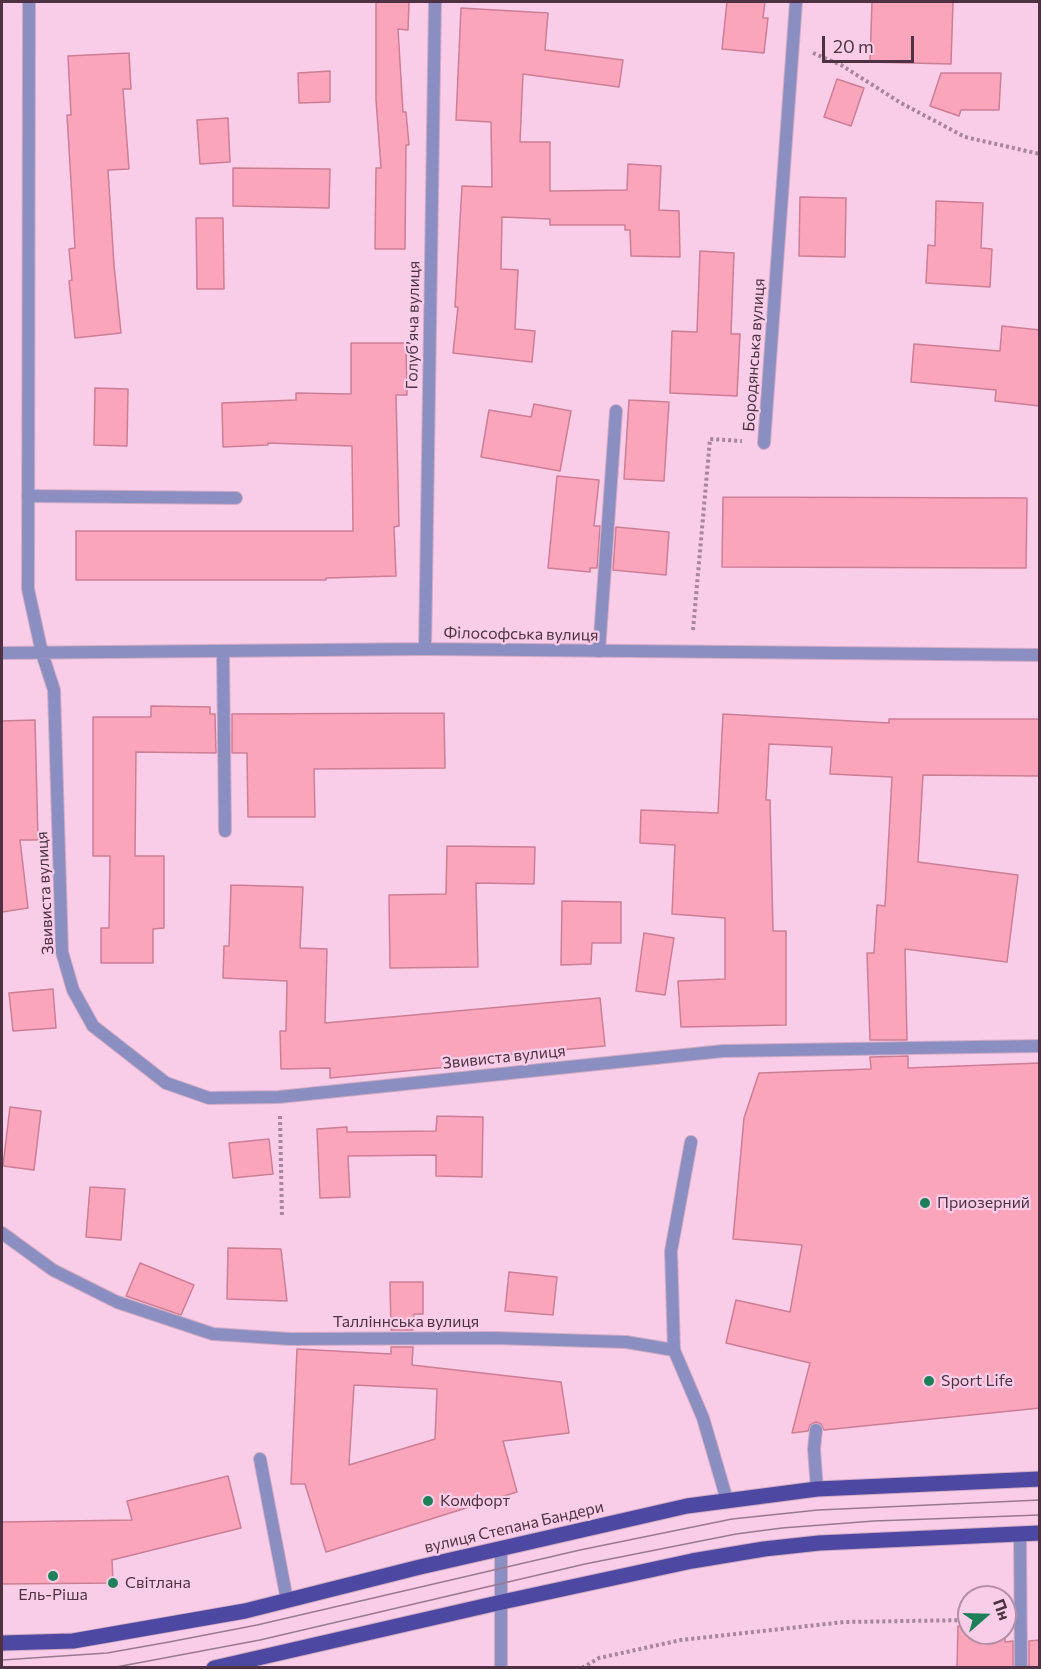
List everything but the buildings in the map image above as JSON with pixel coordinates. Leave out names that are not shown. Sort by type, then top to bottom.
[{"type":"main road","name":"вулиця Степана Бандери","points":[[2,1643],[73,1641],[245,1611],[501,1548],[687,1506],[817,1489],[1040,1479]]},
{"type":"main road","points":[[214,1668],[501,1602],[692,1561],[764,1549],[819,1543],[1040,1533]]},
{"type":"street","name":"Звивиста вулиця","points":[[29,2],[28,589],[42,653],[54,690],[62,952],[73,990],[93,1026],[166,1083],[209,1098],[279,1097],[723,1051],[1040,1046]]},
{"type":"street","name":"Голубʼяча вулиця","points":[[424,649],[435,2]]},
{"type":"street","name":"Бородянська вулиця","points":[[764,443],[796,2]]},
{"type":"street","points":[[599,651],[615,411]]},
{"type":"street","points":[[28,496],[236,498]]},
{"type":"street","name":"Філософська вулиця","points":[[2,654],[424,649],[1040,655]]},
{"type":"street","points":[[223,652],[225,831]]},
{"type":"street","points":[[692,1142],[671,1251],[674,1350],[703,1418],[727,1500]]},
{"type":"street","name":"Талліннська вулиця","points":[[2,1233],[53,1270],[117,1302],[213,1334],[290,1339],[494,1338],[626,1342],[674,1350]]},
{"type":"street","points":[[816,1430],[814,1449],[817,1489]]},
{"type":"street","points":[[260,1459],[287,1600]]},
{"type":"street","points":[[1020,1534],[1020,1668]]},
{"type":"street","points":[[501,1548],[501,1668]]},
{"type":"path","points":[[793,45],[841,65],[901,103],[965,137],[1040,153]]},
{"type":"path","name":"Бородянська вулиця","points":[[691,652],[710,439],[764,443]]},
{"type":"path","points":[[279,1097],[282,1217]]},
{"type":"path","points":[[582,1668],[599,1658],[681,1640],[843,1622],[957,1620]]},
{"type":"tram line","points":[[2,1660],[107,1653],[169,1642],[257,1625],[580,1550],[732,1519],[818,1510],[1040,1500]]},
{"type":"tram line","points":[[111,1668],[260,1640],[585,1564],[736,1534],[874,1521],[1040,1515]]},
{"type":"place","name":"Приозерний","points":[[925,1203]]},
{"type":"place","name":"Sport Life","points":[[929,1381]]},
{"type":"place","name":"Комфорт","points":[[428,1501]]},
{"type":"place","name":"Ель-Ріша","points":[[53,1576]]},
{"type":"place","name":"Світлана","points":[[113,1583]]}]
